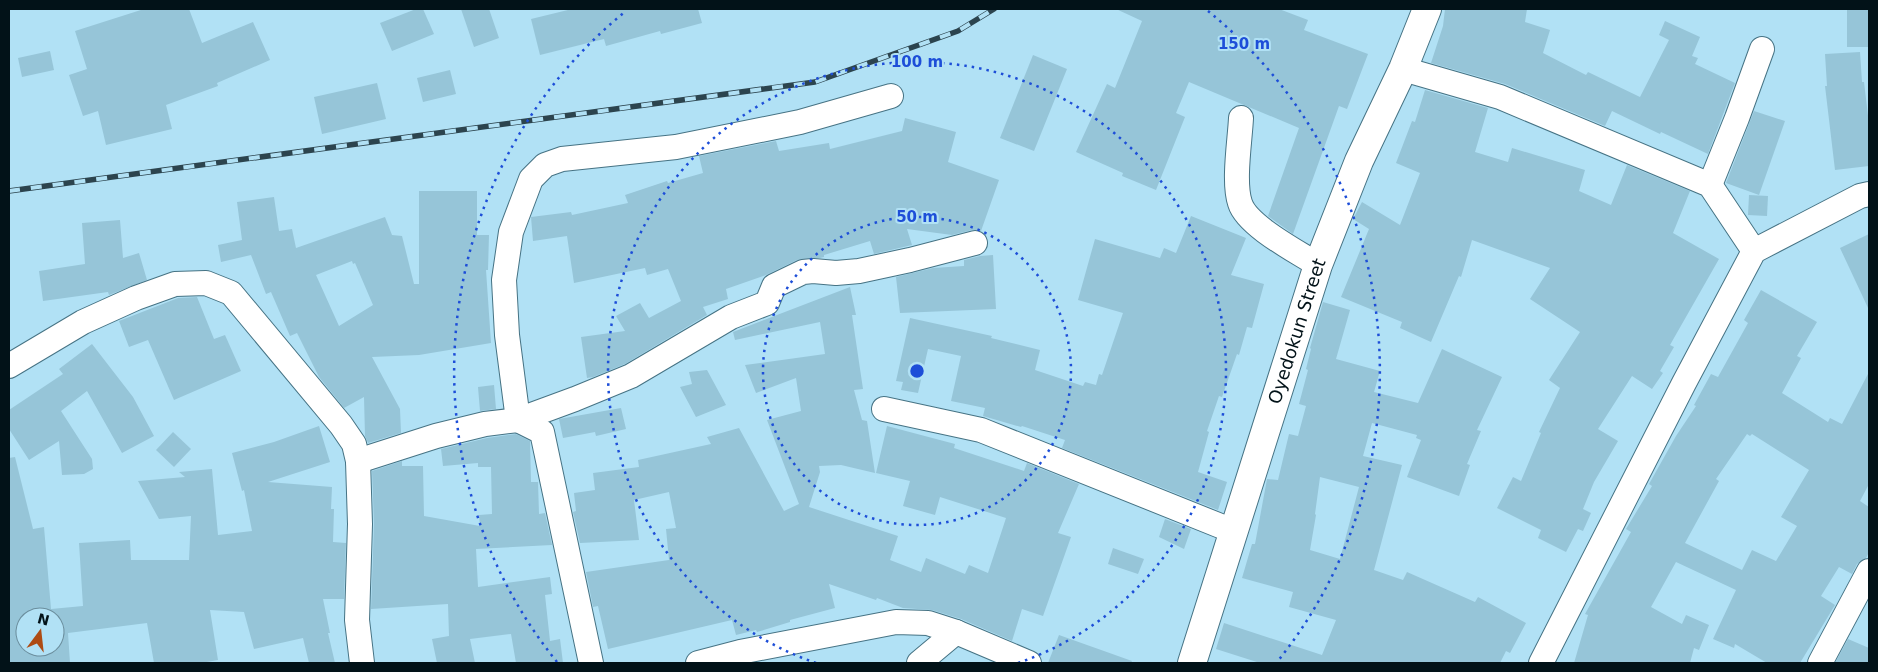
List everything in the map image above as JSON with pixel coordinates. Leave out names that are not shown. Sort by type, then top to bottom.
[{"type":"street","name":"Oyedokun Street","points":[[1192,663],[1318,265],[1359,161],[1403,69],[1426,9]]},
{"type":"street","points":[[1710,185],[1762,49]]},
{"type":"street","points":[[1403,69],[1500,97],[1710,185],[1754,250]]},
{"type":"street","points":[[518,420],[507,336],[504,280],[511,232],[531,179],[545,165],[562,159],[676,148],[800,122],[891,96]]},
{"type":"street","points":[[1241,118],[1237,190],[1240,204],[1248,217],[1277,239],[1318,265]]},
{"type":"street","points":[[1541,663],[1754,250],[1860,196],[1869,194]]},
{"type":"street","points":[[358,461],[436,436],[485,424],[518,420],[631,376],[732,317],[766,303],[774,286],[803,272],[813,271],[836,274],[859,271],[974,243]]},
{"type":"street","points":[[9,366],[82,322],[136,298],[175,284],[206,283],[231,293],[341,425],[354,444],[358,461],[360,524],[357,620],[362,663]]},
{"type":"street","points":[[884,409],[981,430],[1233,531]]},
{"type":"street","points":[[518,420],[542,432],[591,663]]},
{"type":"street","points":[[1820,663],[1869,572]]},
{"type":"street","points":[[698,663],[740,652],[896,622],[928,623],[956,632],[1029,663]]},
{"type":"street","points":[[919,663],[956,632]]},
{"type":"building","points":[[144,9],[189,9],[202,43],[253,22],[270,60],[217,83],[218,86],[166,105],[172,129],[106,145],[98,111],[83,116],[69,75],[87,69],[75,31]]},
{"type":"building","points":[[416,9],[423,9],[434,34],[392,51],[380,23]]},
{"type":"building","points":[[461,9],[489,9],[499,38],[474,47]]},
{"type":"building","points":[[572,9],[698,9],[702,23],[661,34],[660,31],[606,46],[604,39],[540,55],[531,19]]},
{"type":"building","points":[[1116,9],[1279,9],[1308,20],[1304,30],[1368,54],[1347,109],[1339,106],[1293,234],[1268,216],[1299,128],[1189,82],[1176,113],[1185,117],[1156,190],[1122,176],[1123,173],[1076,152],[1107,84],[1115,88],[1142,21]]},
{"type":"building","points":[[1445,9],[1527,9],[1525,22],[1550,30],[1543,53],[1586,75],[1588,72],[1640,97],[1669,40],[1659,35],[1665,21],[1700,37],[1692,56],[1698,58],[1695,64],[1735,83],[1708,154],[1612,111],[1605,126],[1505,84],[1431,63],[1443,26]]},
{"type":"building","points":[[1847,9],[1868,9],[1868,47],[1847,47]]},
{"type":"building","points":[[50,51],[54,70],[22,77],[18,58]]},
{"type":"building","points":[[1860,52],[1862,82],[1864,82],[1869,124],[1869,166],[1835,170],[1825,86],[1827,86],[1825,54]]},
{"type":"building","points":[[1033,55],[1067,69],[1034,151],[1000,138]]},
{"type":"building","points":[[450,70],[456,94],[423,102],[417,78]]},
{"type":"building","points":[[377,83],[386,119],[322,134],[314,97]]},
{"type":"building","points":[[1425,90],[1488,108],[1475,152],[1508,162],[1512,148],[1585,170],[1579,191],[1611,205],[1627,165],[1690,191],[1673,233],[1719,259],[1670,345],[1674,347],[1660,371],[1663,373],[1652,389],[1632,376],[1598,429],[1618,441],[1594,482],[1583,509],[1591,513],[1583,531],[1578,529],[1566,552],[1538,538],[1541,530],[1497,508],[1513,477],[1521,481],[1541,433],[1539,432],[1560,388],[1549,380],[1580,332],[1530,299],[1550,268],[1472,240],[1461,277],[1459,276],[1431,342],[1400,328],[1402,322],[1341,297],[1369,229],[1353,219],[1362,202],[1400,225],[1420,173],[1396,163],[1412,121],[1415,122]]},
{"type":"building","points":[[1754,111],[1785,121],[1759,195],[1726,183]]},
{"type":"building","points":[[905,118],[956,132],[948,162],[999,180],[981,231],[972,230],[952,235],[907,229],[912,245],[874,254],[870,241],[824,255],[824,257],[797,260],[766,275],[726,289],[728,299],[703,307],[707,315],[625,364],[587,378],[581,337],[625,331],[616,316],[640,303],[649,318],[681,301],[668,269],[647,275],[645,268],[574,283],[567,236],[533,241],[531,217],[571,212],[572,215],[628,203],[625,195],[667,181],[668,183],[703,173],[699,156],[776,141],[779,151],[829,143],[830,149],[902,131]]},
{"type":"building","points":[[419,191],[477,191],[477,235],[489,235],[488,270],[486,270],[491,343],[419,355],[372,357],[400,409],[401,433],[368,443],[365,436],[364,397],[344,408],[319,377],[297,333],[290,336],[271,292],[266,294],[251,255],[221,262],[218,245],[242,240],[237,202],[274,197],[279,231],[292,229],[296,248],[385,217],[392,235],[402,236],[414,284],[419,284]],"holes":[[[352,261],[353,264],[355,263],[373,305],[339,326],[316,275]]]},
{"type":"building","points":[[1749,195],[1768,196],[1767,216],[1748,215]]},
{"type":"building","points":[[1191,216],[1246,238],[1231,275],[1264,284],[1252,328],[1247,327],[1239,355],[1237,354],[1222,397],[1219,396],[1207,431],[1209,432],[1198,472],[1227,482],[1218,510],[1062,448],[1065,440],[983,416],[985,408],[951,401],[961,356],[928,349],[918,393],[901,390],[903,382],[896,381],[910,318],[992,336],[991,338],[1040,350],[1035,370],[1083,386],[1085,382],[1096,385],[1099,374],[1102,375],[1123,313],[1078,300],[1095,239],[1160,258],[1164,248],[1176,253]]},
{"type":"building","points":[[120,220],[123,258],[139,253],[147,280],[109,295],[108,292],[43,301],[39,271],[85,264],[82,223]]},
{"type":"building","points":[[1869,234],[1869,310],[1840,248]]},
{"type":"building","points":[[993,255],[996,309],[900,313],[896,277],[933,268],[964,266],[964,260]]},
{"type":"building","points":[[850,287],[856,315],[852,315],[863,389],[854,390],[862,420],[867,421],[875,473],[841,465],[819,466],[820,472],[809,507],[898,536],[890,560],[921,572],[926,558],[965,574],[969,565],[988,573],[1006,518],[940,497],[935,515],[903,506],[910,481],[876,473],[887,426],[955,444],[954,448],[1024,471],[1027,463],[1079,484],[1058,533],[1071,537],[1043,616],[1022,609],[1012,641],[961,619],[932,610],[903,608],[829,584],[835,608],[790,620],[790,622],[757,632],[756,630],[736,635],[732,620],[608,649],[598,606],[593,607],[586,572],[669,560],[666,529],[676,528],[669,492],[634,500],[639,540],[580,543],[573,512],[576,511],[574,493],[595,490],[593,473],[639,467],[638,460],[711,444],[707,437],[739,428],[784,511],[799,504],[767,420],[801,411],[796,378],[756,393],[745,365],[825,354],[820,322],[735,340],[733,332]]},
{"type":"building","points":[[1761,290],[1817,322],[1797,356],[1801,358],[1782,393],[1828,422],[1830,418],[1842,424],[1869,372],[1869,484],[1860,501],[1869,507],[1869,552],[1866,558],[1857,564],[1852,574],[1839,567],[1821,596],[1835,605],[1800,663],[1767,663],[1735,644],[1734,648],[1713,639],[1736,590],[1676,562],[1651,607],[1682,624],[1686,615],[1709,625],[1699,650],[1694,648],[1690,663],[1574,663],[1588,615],[1585,614],[1631,532],[1626,529],[1652,486],[1649,484],[1676,436],[1696,406],[1694,405],[1711,374],[1718,377],[1748,323],[1744,320]],"holes":[[[1747,434],[1750,436],[1752,434],[1809,470],[1781,517],[1797,526],[1776,561],[1752,550],[1742,570],[1685,543],[1719,481],[1716,479]]]},
{"type":"building","points":[[197,297],[214,339],[225,335],[241,371],[174,400],[148,340],[129,347],[119,321],[178,298]]},
{"type":"building","points":[[1323,302],[1350,310],[1336,359],[1380,371],[1374,392],[1418,403],[1442,349],[1502,377],[1477,430],[1481,431],[1467,464],[1470,465],[1459,496],[1407,477],[1421,440],[1416,438],[1417,435],[1372,423],[1363,456],[1402,465],[1374,570],[1403,580],[1407,572],[1475,602],[1478,597],[1526,623],[1510,653],[1506,651],[1500,663],[1260,663],[1216,649],[1224,623],[1322,655],[1336,620],[1289,607],[1293,592],[1242,578],[1252,544],[1255,544],[1267,479],[1278,480],[1289,434],[1298,436],[1306,406],[1299,404],[1308,370],[1306,369]],"holes":[[[1320,477],[1359,487],[1340,559],[1310,550]]]},
{"type":"building","points":[[92,344],[133,397],[154,436],[122,453],[87,391],[61,411],[92,459],[93,469],[84,474],[62,475],[59,441],[29,460],[9,429],[9,410],[63,374],[59,369]]},
{"type":"building","points":[[707,370],[726,405],[696,417],[680,387],[692,384],[689,372]]},
{"type":"building","points":[[494,385],[496,409],[480,411],[478,387]]},
{"type":"building","points":[[621,408],[626,429],[596,436],[595,432],[563,438],[559,419]]},
{"type":"building","points":[[319,426],[330,462],[268,482],[332,487],[331,509],[334,509],[333,542],[346,543],[344,599],[323,599],[335,663],[309,663],[303,638],[254,649],[244,612],[210,610],[218,660],[201,663],[154,663],[147,623],[68,633],[70,663],[9,663],[9,458],[15,457],[33,529],[44,527],[51,607],[15,607],[15,657],[65,657],[65,608],[83,606],[79,543],[130,540],[131,560],[189,560],[191,516],[159,519],[138,481],[185,477],[179,472],[212,469],[218,535],[252,531],[244,490],[242,491],[232,453],[274,442]]},
{"type":"building","points":[[173,432],[191,449],[174,467],[156,450]]},
{"type":"building","points":[[516,434],[530,441],[531,482],[538,482],[539,514],[545,513],[552,545],[476,549],[478,587],[550,577],[552,594],[545,595],[550,641],[560,639],[563,663],[516,663],[511,634],[470,639],[475,663],[437,663],[432,639],[449,636],[448,604],[371,609],[374,524],[372,471],[402,461],[402,466],[423,466],[424,516],[480,526],[479,515],[492,514],[491,467],[478,467],[478,463],[443,466],[441,449],[487,438]]},
{"type":"building","points":[[1165,519],[1191,529],[1184,549],[1159,537]]},
{"type":"building","points":[[1113,548],[1144,559],[1138,574],[1108,564]]},
{"type":"building","points":[[1059,635],[1132,661],[1131,663],[1048,663]]},
{"type":"building","points":[[1848,639],[1869,648],[1869,663],[1835,663]]},
{"type":"railway","points":[[9,191],[815,82],[958,31],[994,9]]}]
